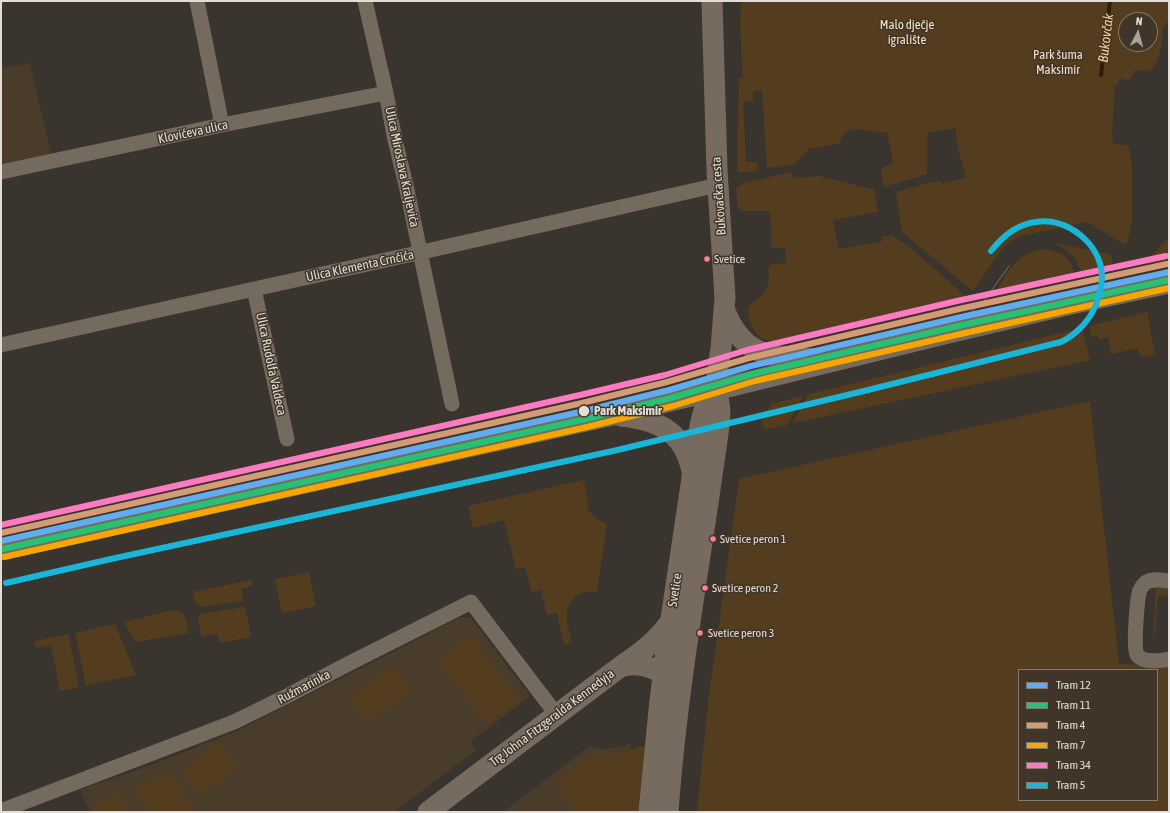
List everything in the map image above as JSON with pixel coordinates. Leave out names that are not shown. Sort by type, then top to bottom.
[{"type":"main road","name":"Bukovačka cesta","points":[[712,1],[718,185],[725,277],[725,311],[715,390]]},
{"type":"main road","points":[[1,550],[612,415],[1071,304],[1169,283]]},
{"type":"main road","points":[[725,311],[732,326],[744,342],[760,352],[780,356],[838,360]]},
{"type":"main road","name":"Svetice","points":[[649,812],[670,621],[703,412],[708,399],[715,390]]},
{"type":"main road","name":"Svetice","points":[[668,812],[688,633],[718,433],[720,414],[719,401],[715,390]]},
{"type":"main road","points":[[612,415],[644,419],[658,424],[672,434],[687,453],[693,474]]},
{"type":"main road","points":[[620,667],[657,639],[670,621]]},
{"type":"main road","name":"Trg Johna Fitzgeralda Kennedyja","points":[[428,812],[620,667],[627,665],[640,665],[646,667],[663,674],[681,691]]},
{"type":"street","points":[[198,1],[222,125]]},
{"type":"street","name":"Ulica Miroslava Kraljevića","points":[[365,1],[384,86],[394,140],[406,185],[452,404]]},
{"type":"street","name":"Klovićeva ulica","points":[[1,172],[222,125],[384,86]]},
{"type":"street","name":"Ulica Klementa Crnčića","points":[[1,344],[718,185]]},
{"type":"street","name":"Ulica Rudolfa Valdeca","points":[[254,289],[287,439]]},
{"type":"street","points":[[1169,581],[1157,579],[1151,580],[1146,582],[1140,590],[1135,646],[1137,655],[1141,658],[1161,661],[1169,659]]},
{"type":"street","name":"Ružmarinka","points":[[1,811],[234,722],[471,602],[556,714]]},
{"type":"shaded area","points":[[30,63],[52,159],[27,159],[1,164],[1,68]]},
{"type":"shaded area","points":[[458,618],[471,618],[530,696],[470,742],[476,750],[394,812],[90,812],[80,790],[159,762],[239,730]]},
{"type":"shaded area","points":[[631,743],[625,812],[503,812],[590,746],[600,749],[609,749]]},
{"type":"green space","points":[[741,1],[1169,1],[1169,21],[1165,24],[1162,32],[1161,47],[1155,64],[1149,71],[1135,70],[1130,80],[1119,79],[1118,85],[1115,85],[1112,134],[1113,143],[1129,146],[1132,166],[1132,218],[1126,245],[1087,222],[1022,236],[1010,241],[1002,249],[973,291],[902,232],[896,192],[927,183],[940,181],[941,184],[966,177],[958,149],[955,128],[927,133],[927,174],[884,187],[881,169],[893,163],[887,132],[877,133],[861,129],[851,129],[842,136],[840,143],[809,149],[794,164],[767,168],[762,90],[753,91],[753,101],[743,102],[746,162],[757,162],[757,171],[737,173],[739,78],[743,79],[740,25]]},
{"type":"green space","points":[[792,172],[793,178],[820,176],[874,190],[878,212],[833,220],[839,249],[883,241],[882,237],[892,235],[914,251],[968,298],[779,342],[763,339],[754,330],[748,309],[766,289],[769,276],[768,268],[770,268],[770,265],[786,263],[785,248],[771,248],[771,220],[769,211],[743,211],[738,208],[736,188],[743,183]]},
{"type":"green space","points":[[1169,238],[1169,262],[1156,265],[1149,260],[1151,256]]},
{"type":"green space","points":[[1054,243],[1109,254],[1112,257],[1111,263],[1102,273],[1082,277],[1073,256],[1065,249]]},
{"type":"green space","points":[[1042,249],[1055,251],[1065,256],[1074,272],[1075,279],[992,297],[1012,267],[1018,261],[1032,252]]},
{"type":"green space","points":[[958,310],[960,313],[869,333],[873,329]]},
{"type":"green space","points":[[1147,312],[1155,354],[1140,357],[1138,348],[1111,354],[1108,337],[1099,339],[1098,336],[1091,337],[1089,326]]},
{"type":"green space","points":[[1082,328],[1090,360],[793,423],[809,394]]},
{"type":"green space","points":[[803,396],[787,425],[766,429],[763,427],[762,422],[771,404]]},
{"type":"green space","points":[[1090,401],[1119,664],[1169,665],[1169,812],[697,812],[708,703],[739,479]]},
{"type":"green space","points":[[584,480],[589,511],[596,519],[607,524],[597,592],[582,593],[576,596],[570,603],[567,619],[572,642],[564,645],[557,613],[547,615],[541,590],[532,592],[525,567],[516,569],[504,520],[473,528],[468,506]]},
{"type":"green space","points":[[309,572],[316,606],[282,613],[275,579]]},
{"type":"green space","points":[[251,580],[252,586],[241,589],[244,601],[202,607],[196,603],[194,599],[193,592]]},
{"type":"green space","points":[[1156,588],[1169,588],[1168,596],[1158,595],[1154,641]]},
{"type":"green space","points":[[245,607],[251,637],[219,643],[218,634],[201,636],[198,619],[200,614]]},
{"type":"green space","points":[[173,610],[181,613],[185,618],[188,633],[135,642],[124,622]]},
{"type":"green space","points":[[115,624],[136,675],[86,685],[75,633]]},
{"type":"green space","points":[[68,634],[79,687],[60,691],[51,645],[36,648],[34,641]]},
{"type":"green space","points":[[470,635],[520,700],[487,725],[437,661]]},
{"type":"green space","points":[[393,665],[412,690],[368,723],[349,698]]},
{"type":"green space","points":[[220,742],[238,767],[199,796],[181,771]]},
{"type":"green space","points":[[641,746],[650,747],[644,812],[577,812],[554,783],[593,754],[607,756]]},
{"type":"green space","points":[[169,770],[195,812],[149,812],[136,790]]},
{"type":"green space","points":[[118,793],[128,812],[93,812],[91,807]]},
{"type":"waterway","name":"Bukovčak","points":[[1101,75],[1110,1]]},
{"type":"tram line","name":"5","points":[[6,583],[613,451],[864,391],[1061,342],[1075,333],[1090,316],[1097,302],[1101,289],[1102,275],[1100,263],[1088,243],[1070,228],[1048,222],[1036,222],[1022,225],[1010,232],[991,251]]},
{"type":"tram line","name":"34","points":[[1,525],[580,395],[665,375],[747,350],[957,301],[1166,256]]},
{"type":"tram line","name":"4","points":[[1,533],[582,403],[667,382],[749,358],[959,309],[1167,264]]},
{"type":"tram line","points":[[961,317],[971,312],[984,301],[1009,266]]},
{"type":"tram line","name":"12","points":[[1,541],[584,411],[669,390],[751,366],[961,317],[1169,272]]},
{"type":"tram line","name":"11","points":[[3,549],[586,419],[671,398],[753,374],[963,325],[1169,280]]},
{"type":"tram line","name":"7","points":[[4,557],[587,427],[673,406],[755,381],[1169,288]]},
{"type":"place","name":"Svetice","points":[[707,259]]},
{"type":"place","name":"Park Maksimir","points":[[584,411]]},
{"type":"place","name":"Svetice peron 1","points":[[713,539]]},
{"type":"place","name":"Svetice peron 2","points":[[705,588]]},
{"type":"place","name":"Svetice peron 3","points":[[700,633]]},
{"type":"park label","name":"Malo dječje igralište","points":[[907,32]]},
{"type":"park label","name":"Park šuma Maksimir","points":[[1058,62]]}]
